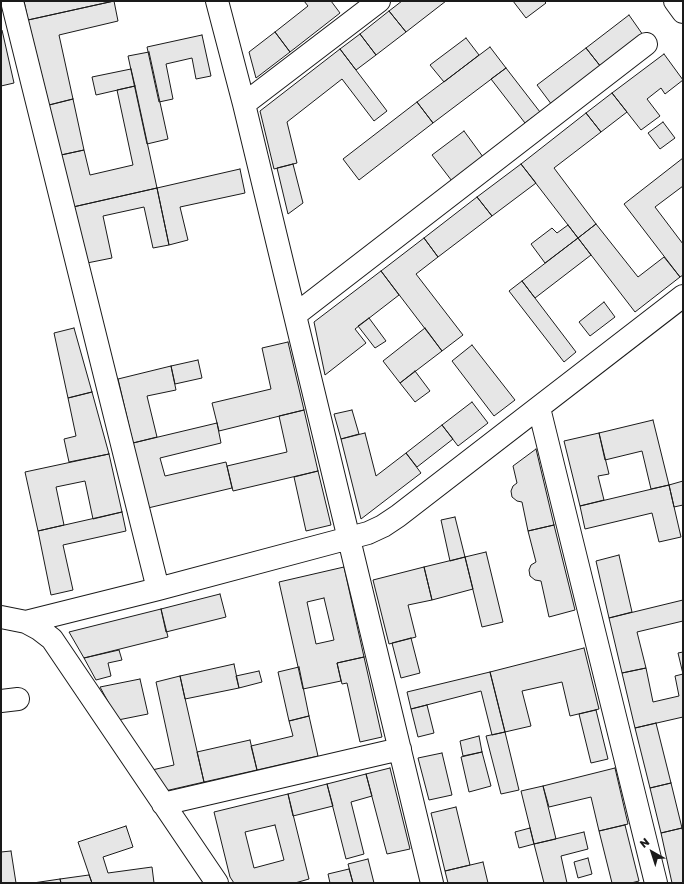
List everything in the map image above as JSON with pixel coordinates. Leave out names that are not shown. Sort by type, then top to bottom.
[{"type":"street","points":[[12,1],[158,589]]},
{"type":"street","points":[[217,1],[244,104],[432,883]]},
{"type":"street","points":[[244,104],[379,1]]},
{"type":"street","points":[[675,1],[683,12]]},
{"type":"street","points":[[295,315],[646,44]]},
{"type":"street","points":[[26,622],[158,589],[349,537],[383,526],[539,408],[683,296]]},
{"type":"street","points":[[539,408],[656,883]]},
{"type":"street","points":[[1,617],[26,622],[40,629],[52,639],[217,883]]},
{"type":"street","points":[[163,804],[400,749]]},
{"type":"building","points":[[24,1],[114,1],[28,20]]},
{"type":"building","points":[[114,1],[118,21],[59,35],[73,99],[49,105],[28,20]]},
{"type":"building","points":[[304,1],[331,1],[340,13],[290,52],[275,32],[308,6]]},
{"type":"building","points":[[402,1],[446,1],[406,32],[389,11]]},
{"type":"building","points":[[513,1],[544,1],[546,3],[526,18]]},
{"type":"building","points":[[389,11],[406,32],[376,55],[360,34]]},
{"type":"building","points":[[629,15],[643,35],[601,67],[586,48]]},
{"type":"building","points":[[1,30],[14,83],[1,86]]},
{"type":"building","points":[[275,32],[290,52],[256,78],[249,52]]},
{"type":"building","points":[[360,34],[376,55],[356,70],[340,49]]},
{"type":"building","points":[[202,35],[211,76],[196,79],[192,58],[166,64],[173,99],[159,102],[147,47]]},
{"type":"building","points":[[466,38],[479,55],[444,82],[430,65]]},
{"type":"building","points":[[490,47],[506,68],[433,123],[417,102]]},
{"type":"building","points":[[586,48],[601,67],[552,105],[537,85]]},
{"type":"building","points":[[340,49],[387,111],[374,121],[342,79],[287,122],[297,163],[274,169],[260,111]]},
{"type":"building","points":[[149,52],[168,139],[147,144],[128,56]]},
{"type":"building","points":[[664,54],[683,80],[665,94],[661,88],[647,99],[660,116],[641,130],[612,93]]},
{"type":"building","points":[[506,68],[540,112],[525,123],[491,79]]},
{"type":"building","points":[[131,69],[135,86],[96,95],[92,77]]},
{"type":"building","points":[[135,86],[157,188],[73,207],[61,155],[84,150],[90,175],[133,165],[117,90]]},
{"type":"building","points":[[612,93],[627,112],[601,132],[586,113]]},
{"type":"building","points":[[73,99],[84,150],[61,155],[49,105]]},
{"type":"building","points":[[417,102],[433,123],[359,180],[343,159]]},
{"type":"building","points":[[586,113],[601,132],[554,168],[596,224],[578,238],[521,164]]},
{"type":"building","points":[[663,122],[675,138],[660,149],[648,133]]},
{"type":"building","points":[[464,131],[486,161],[455,185],[432,155]]},
{"type":"building","points":[[683,158],[683,186],[655,207],[683,244],[683,275],[680,277],[624,204]]},
{"type":"building","points":[[293,164],[303,203],[288,214],[277,168]]},
{"type":"building","points":[[521,164],[536,183],[492,216],[477,197]]},
{"type":"building","points":[[240,169],[245,193],[180,207],[188,240],[169,245],[157,188]]},
{"type":"building","points":[[157,188],[169,245],[153,248],[144,207],[103,216],[112,258],[87,263],[73,207]]},
{"type":"building","points":[[477,197],[492,216],[438,257],[424,238]]},
{"type":"building","points":[[596,224],[638,277],[664,257],[680,277],[635,312],[578,238]]},
{"type":"building","points":[[568,225],[578,238],[545,263],[531,244],[552,228],[557,233]]},
{"type":"building","points":[[424,238],[438,257],[416,274],[463,335],[442,351],[381,271]]},
{"type":"building","points":[[578,238],[591,255],[535,298],[522,281]]},
{"type":"building","points":[[381,271],[399,295],[355,329],[366,343],[325,375],[314,322]]},
{"type":"building","points":[[522,281],[576,352],[564,362],[509,291]]},
{"type":"building","points":[[604,302],[615,317],[590,336],[579,322]]},
{"type":"building","points":[[369,318],[386,341],[375,348],[358,326]]},
{"type":"building","points":[[74,328],[92,392],[68,398],[54,333]]},
{"type":"building","points":[[425,328],[442,351],[400,383],[383,361]]},
{"type":"building","points":[[288,342],[304,410],[219,431],[212,403],[271,389],[262,348]]},
{"type":"building","points":[[472,345],[515,400],[494,416],[452,361]]},
{"type":"building","points":[[198,360],[202,378],[175,384],[171,366]]},
{"type":"building","points":[[171,366],[176,390],[147,396],[157,437],[133,443],[118,379]]},
{"type":"building","points":[[415,371],[430,391],[415,402],[400,383]]},
{"type":"building","points":[[92,392],[109,454],[69,462],[64,439],[76,436],[68,398]]},
{"type":"building","points":[[472,402],[488,423],[458,446],[442,425]]},
{"type":"building","points":[[304,410],[318,471],[233,491],[227,466],[287,452],[279,416]]},
{"type":"building","points":[[352,410],[359,434],[341,439],[334,414]]},
{"type":"building","points":[[653,420],[669,485],[651,489],[642,451],[605,460],[599,433]]},
{"type":"building","points":[[217,423],[221,443],[160,458],[165,476],[226,462],[232,488],[148,508],[133,443]]},
{"type":"building","points":[[442,425],[453,439],[417,467],[406,453]]},
{"type":"building","points":[[365,433],[376,476],[406,453],[421,473],[361,519],[341,439]]},
{"type":"building","points":[[599,433],[609,474],[598,476],[604,500],[580,506],[564,441]]},
{"type":"building","points":[[536,449],[554,525],[528,531],[522,502],[517,501],[512,497],[511,491],[513,486],[517,483],[513,466]]},
{"type":"building","points":[[109,454],[122,512],[93,519],[85,481],[56,487],[64,525],[38,531],[25,472]]},
{"type":"building","points":[[318,471],[331,525],[306,531],[294,477]]},
{"type":"building","points":[[683,481],[683,505],[674,507],[669,485]]},
{"type":"building","points":[[669,485],[681,537],[659,542],[652,513],[585,529],[580,506]]},
{"type":"building","points":[[122,512],[126,531],[63,545],[73,590],[51,595],[38,531]]},
{"type":"building","points":[[455,517],[465,557],[450,561],[441,520]]},
{"type":"building","points":[[554,525],[575,610],[549,617],[541,581],[535,580],[530,576],[529,570],[531,565],[536,562],[528,531]]},
{"type":"building","points":[[486,552],[503,622],[482,627],[465,557]]},
{"type":"building","points":[[619,555],[632,612],[609,618],[596,561]]},
{"type":"building","points":[[465,557],[473,589],[432,600],[424,567]]},
{"type":"building","points":[[344,567],[364,657],[337,663],[341,681],[303,689],[279,582]],"holes":[[[324,598],[334,640],[316,644],[307,602]]]},
{"type":"building","points":[[424,567],[432,600],[408,605],[416,637],[389,644],[373,580]]},
{"type":"building","points":[[220,594],[226,617],[166,632],[161,609]]},
{"type":"building","points":[[683,600],[683,621],[637,632],[646,668],[622,673],[609,618]]},
{"type":"building","points":[[161,609],[168,637],[84,658],[69,632]]},
{"type":"building","points":[[411,638],[420,673],[401,678],[392,643]]},
{"type":"building","points":[[584,648],[599,709],[570,716],[562,682],[522,691],[531,726],[505,732],[490,672]]},
{"type":"building","points":[[119,650],[122,660],[108,663],[111,676],[96,680],[84,658]]},
{"type":"building","points":[[683,652],[683,674],[678,653]]},
{"type":"building","points":[[364,657],[382,737],[360,742],[347,683],[342,684],[337,663]]},
{"type":"building","points":[[234,664],[239,688],[185,699],[180,676]]},
{"type":"building","points":[[299,667],[309,716],[289,721],[278,672]]},
{"type":"building","points":[[646,668],[653,702],[679,696],[675,676],[683,674],[683,717],[635,728],[622,673]]},
{"type":"building","points":[[259,671],[262,682],[239,688],[236,676]]},
{"type":"building","points":[[490,672],[505,732],[492,735],[481,691],[411,709],[407,692]]},
{"type":"building","points":[[180,676],[204,782],[165,791],[152,770],[174,765],[156,682]]},
{"type":"building","points":[[140,679],[148,714],[118,720],[100,687]]},
{"type":"building","points":[[427,705],[434,733],[418,737],[411,709]]},
{"type":"building","points":[[596,710],[608,759],[591,763],[579,714]]},
{"type":"building","points":[[309,716],[318,756],[257,770],[251,746],[293,736],[289,721]]},
{"type":"building","points":[[656,723],[671,783],[650,788],[635,728]]},
{"type":"building","points":[[505,732],[519,790],[501,794],[486,736]]},
{"type":"building","points":[[479,736],[482,752],[463,756],[460,741]]},
{"type":"building","points":[[250,740],[257,770],[204,782],[197,752]]},
{"type":"building","points":[[482,752],[491,786],[469,792],[461,757]]},
{"type":"building","points":[[442,753],[452,795],[429,800],[418,758]]},
{"type":"building","points":[[390,768],[410,849],[387,854],[366,774]]},
{"type":"building","points":[[615,768],[628,824],[599,831],[591,797],[549,807],[543,786]]},
{"type":"building","points":[[366,774],[372,796],[351,802],[364,854],[346,859],[327,784]]},
{"type":"building","points":[[671,783],[682,828],[661,833],[650,788]]},
{"type":"building","points":[[327,784],[333,806],[293,816],[288,794]]},
{"type":"building","points":[[543,786],[556,839],[534,844],[521,791]]},
{"type":"building","points":[[288,794],[309,879],[295,883],[234,883],[230,877],[214,812]],"holes":[[[275,825],[284,860],[254,868],[245,832]]]},
{"type":"building","points":[[456,807],[470,865],[445,871],[431,813]]},
{"type":"building","points":[[625,825],[639,881],[631,883],[612,883],[599,831]]},
{"type":"building","points":[[126,826],[133,847],[103,857],[108,873],[152,867],[154,883],[92,883],[78,842]]},
{"type":"building","points":[[530,828],[534,844],[519,848],[515,832]]},
{"type":"building","points":[[682,828],[683,883],[672,883],[661,833]]},
{"type":"building","points":[[584,832],[588,849],[561,856],[567,883],[544,883],[534,844]]},
{"type":"building","points":[[11,851],[16,883],[1,883],[1,852]]},
{"type":"building","points":[[588,858],[592,874],[578,878],[574,862]]},
{"type":"building","points":[[368,859],[374,883],[353,883],[348,864]]},
{"type":"building","points":[[483,862],[488,883],[448,883],[445,871]]},
{"type":"building","points":[[349,869],[353,883],[330,883],[328,874]]},
{"type":"building","points":[[89,875],[92,883],[61,883],[60,879]]},
{"type":"building","points":[[60,879],[61,883],[33,883]]}]
